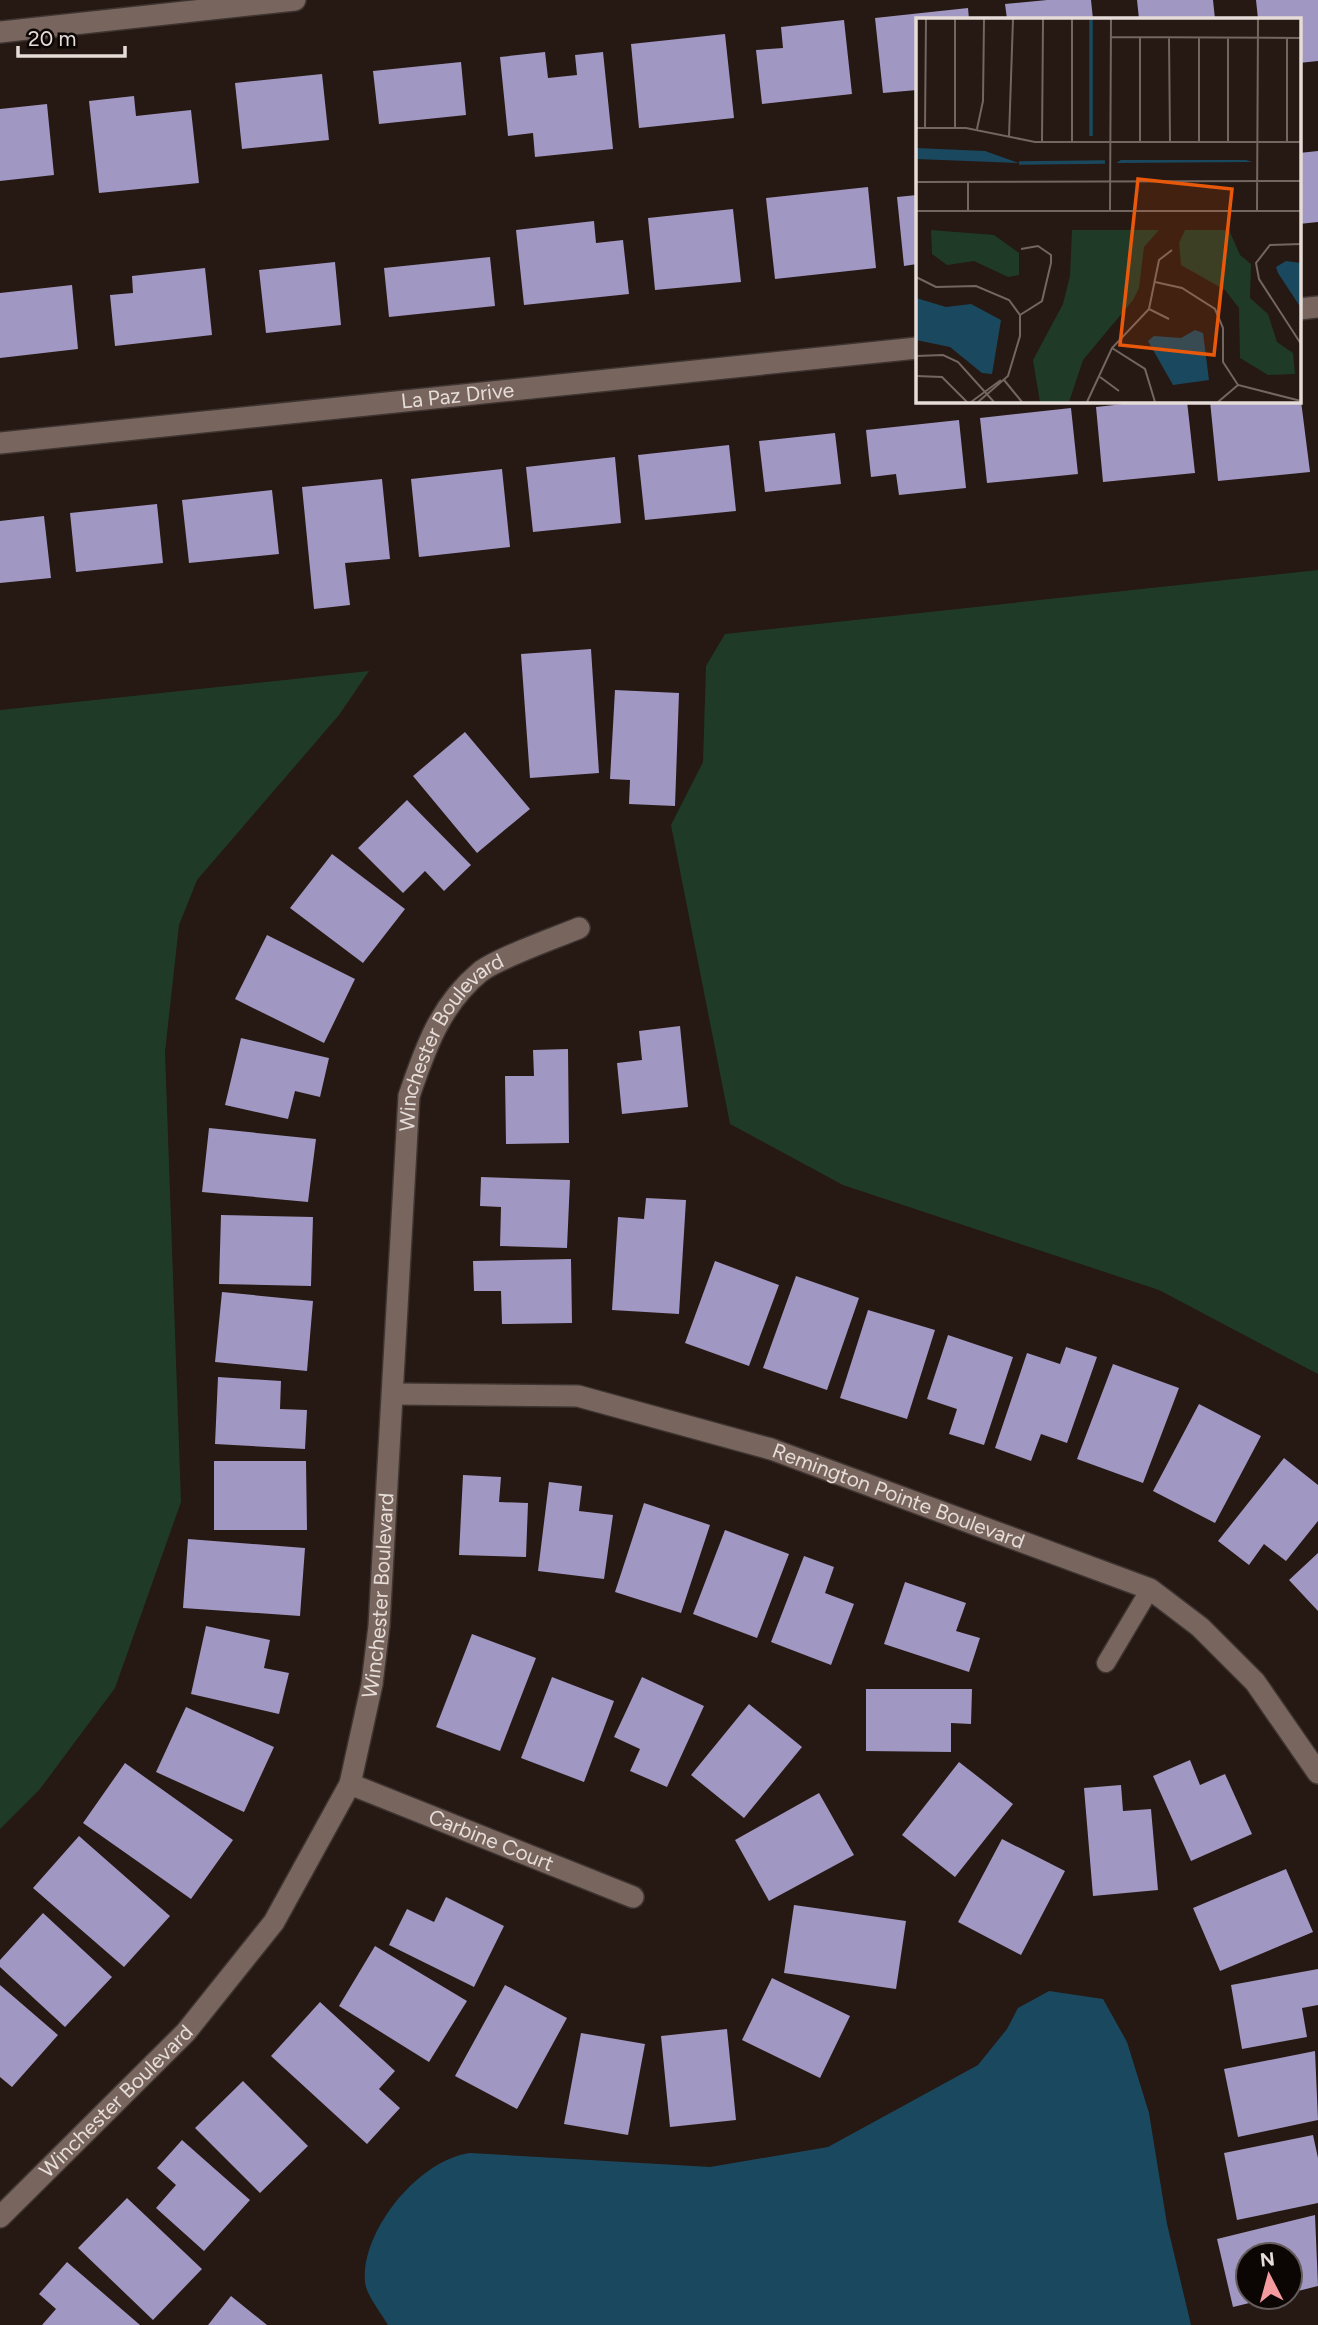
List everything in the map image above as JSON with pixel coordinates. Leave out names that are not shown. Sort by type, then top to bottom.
[{"type":"street","points":[[0,32],[295,0]]},
{"type":"street","points":[[1300,309],[1318,307]]},
{"type":"street","name":"La Paz Drive","points":[[0,443],[916,348]]},
{"type":"street","name":"Winchester Boulevard","points":[[0,2217],[186,2032],[274,1922],[350,1784],[372,1684],[379,1626],[409,1096],[430,1035],[450,1002],[482,970],[579,928]]},
{"type":"street","name":"Remington Pointe Boulevard","points":[[394,1394],[578,1396],[771,1449],[1150,1589],[1200,1627],[1255,1682],[1318,1773]]},
{"type":"street","name":"Carbine Court","points":[[350,1784],[633,1897]]},
{"type":"lane","points":[[1106,1663],[1150,1589]]},
{"type":"green space","points":[[1318,570],[1318,1374],[1159,1290],[843,1185],[730,1124],[671,825],[703,762],[706,666],[725,634]]},
{"type":"green space","points":[[369,671],[339,715],[197,880],[179,925],[165,1052],[181,1502],[115,1688],[40,1789],[0,1829],[0,710]]},
{"type":"water","points":[[1049,1991],[1103,1999],[1127,2042],[1149,2113],[1167,2224],[1191,2325],[388,2325],[368,2293],[365,2282],[366,2262],[383,2220],[397,2200],[414,2183],[432,2168],[451,2158],[470,2153],[710,2167],[828,2147],[978,2065],[1007,2029],[1018,2008]]},
{"type":"building","points":[[1091,0],[1093,18],[1007,18],[1005,4]]},
{"type":"building","points":[[1137,0],[1213,0],[1215,18],[1139,18]]},
{"type":"building","points":[[1256,0],[1318,0],[1318,61],[1300,63],[1300,18],[1258,18]]},
{"type":"building","points":[[968,8],[969,18],[916,18],[916,90],[883,93],[875,18]]},
{"type":"building","points":[[844,20],[852,94],[762,104],[756,50],[783,48],[781,27]]},
{"type":"building","points":[[725,34],[734,118],[639,128],[631,44]]},
{"type":"building","points":[[545,52],[548,78],[577,75],[575,55],[603,52],[613,149],[535,157],[533,133],[508,136],[500,57]]},
{"type":"building","points":[[461,62],[466,115],[379,124],[373,71]]},
{"type":"building","points":[[322,74],[329,140],[242,149],[235,83]]},
{"type":"building","points":[[134,96],[136,116],[191,110],[199,183],[99,193],[89,101]]},
{"type":"building","points":[[47,104],[54,175],[0,181],[0,109]]},
{"type":"building","points":[[1318,151],[1318,222],[1300,224],[1300,153]]},
{"type":"building","points":[[868,187],[876,268],[775,279],[766,198]]},
{"type":"building","points":[[916,195],[916,264],[904,266],[897,197]]},
{"type":"building","points":[[733,209],[741,282],[655,290],[648,218]]},
{"type":"building","points":[[594,221],[596,243],[623,240],[629,294],[524,305],[516,230]]},
{"type":"building","points":[[490,257],[495,306],[389,317],[384,268]]},
{"type":"building","points":[[335,262],[341,325],[266,333],[259,270]]},
{"type":"building","points":[[205,268],[212,335],[115,346],[110,295],[133,293],[132,276]]},
{"type":"building","points":[[72,285],[78,349],[0,358],[0,293]]},
{"type":"building","points":[[1300,393],[1310,472],[1218,481],[1210,402],[1300,402]]},
{"type":"building","points":[[1142,402],[1187,402],[1195,473],[1103,482],[1096,407]]},
{"type":"building","points":[[1071,408],[1078,474],[987,483],[980,418]]},
{"type":"building","points":[[959,420],[966,488],[899,495],[896,474],[871,477],[866,430]]},
{"type":"building","points":[[835,433],[841,484],[765,492],[759,441]]},
{"type":"building","points":[[729,445],[736,511],[645,520],[638,455]]},
{"type":"building","points":[[615,457],[621,523],[533,532],[526,467]]},
{"type":"building","points":[[502,469],[510,547],[419,557],[411,479]]},
{"type":"building","points":[[382,479],[390,559],[345,563],[350,605],[314,609],[302,487]]},
{"type":"building","points":[[272,490],[279,554],[189,563],[182,500]]},
{"type":"building","points":[[157,504],[163,563],[76,572],[70,513]]},
{"type":"building","points":[[44,516],[51,578],[0,583],[0,521]]},
{"type":"building","points":[[591,649],[599,773],[530,778],[521,654]]},
{"type":"building","points":[[615,690],[679,693],[675,806],[629,804],[630,780],[610,779]]},
{"type":"building","points":[[465,732],[530,809],[477,853],[413,776]]},
{"type":"building","points":[[407,800],[471,865],[444,891],[425,871],[403,893],[358,848]]},
{"type":"building","points":[[332,854],[405,909],[363,963],[290,908]]},
{"type":"building","points":[[267,935],[355,979],[324,1043],[235,999]]},
{"type":"building","points":[[680,1026],[688,1107],[622,1114],[617,1063],[642,1060],[639,1031]]},
{"type":"building","points":[[241,1038],[329,1058],[320,1097],[295,1091],[288,1119],[225,1105]]},
{"type":"building","points":[[568,1049],[569,1143],[506,1144],[505,1076],[534,1076],[533,1050]]},
{"type":"building","points":[[209,1128],[316,1139],[308,1202],[202,1192]]},
{"type":"building","points":[[481,1177],[570,1180],[567,1248],[500,1246],[501,1207],[480,1206]]},
{"type":"building","points":[[646,1198],[686,1200],[679,1314],[612,1310],[618,1217],[644,1219]]},
{"type":"building","points":[[221,1215],[313,1217],[311,1286],[219,1284]]},
{"type":"building","points":[[571,1259],[572,1323],[502,1324],[501,1291],[474,1291],[473,1261]]},
{"type":"building","points":[[715,1261],[779,1285],[749,1366],[685,1343]]},
{"type":"building","points":[[796,1276],[859,1298],[827,1390],[763,1368]]},
{"type":"building","points":[[222,1292],[313,1301],[307,1371],[215,1362]]},
{"type":"building","points":[[868,1310],[935,1330],[907,1419],[840,1398]]},
{"type":"building","points":[[948,1335],[1013,1357],[984,1445],[949,1434],[957,1409],[927,1399]]},
{"type":"building","points":[[1066,1347],[1097,1357],[1067,1443],[1041,1434],[1031,1461],[995,1448],[1027,1353],[1060,1364]]},
{"type":"building","points":[[1113,1364],[1179,1388],[1143,1483],[1077,1459]]},
{"type":"building","points":[[218,1377],[281,1381],[280,1409],[307,1410],[305,1449],[215,1444]]},
{"type":"building","points":[[1199,1404],[1261,1436],[1215,1523],[1153,1491]]},
{"type":"building","points":[[1284,1458],[1318,1485],[1318,1521],[1286,1561],[1264,1544],[1249,1565],[1218,1541]]},
{"type":"building","points":[[214,1461],[306,1461],[307,1530],[214,1530]]},
{"type":"building","points":[[463,1475],[501,1477],[499,1502],[528,1503],[526,1557],[459,1555]]},
{"type":"building","points":[[549,1482],[582,1486],[579,1511],[613,1515],[604,1579],[538,1571]]},
{"type":"building","points":[[644,1503],[710,1525],[681,1613],[615,1592]]},
{"type":"building","points":[[725,1530],[789,1554],[757,1638],[693,1614]]},
{"type":"building","points":[[188,1539],[305,1548],[300,1616],[183,1608]]},
{"type":"building","points":[[1318,1553],[1318,1611],[1289,1580]]},
{"type":"building","points":[[804,1556],[834,1567],[825,1593],[854,1604],[831,1665],[771,1642]]},
{"type":"building","points":[[905,1582],[966,1603],[956,1631],[980,1638],[969,1672],[884,1644]]},
{"type":"building","points":[[206,1626],[270,1640],[264,1668],[289,1673],[279,1714],[191,1694]]},
{"type":"building","points":[[472,1634],[536,1658],[500,1751],[436,1727]]},
{"type":"building","points":[[552,1677],[614,1701],[584,1782],[521,1758]]},
{"type":"building","points":[[642,1677],[704,1706],[667,1787],[630,1771],[640,1749],[614,1737]]},
{"type":"building","points":[[866,1689],[972,1689],[971,1724],[951,1723],[951,1752],[866,1751]]},
{"type":"building","points":[[749,1704],[802,1747],[744,1818],[691,1775]]},
{"type":"building","points":[[186,1707],[274,1747],[244,1812],[156,1772]]},
{"type":"building","points":[[1190,1760],[1200,1785],[1225,1774],[1252,1834],[1191,1861],[1153,1776]]},
{"type":"building","points":[[959,1762],[1013,1804],[955,1877],[902,1835]]},
{"type":"building","points":[[125,1763],[233,1840],[191,1899],[83,1823]]},
{"type":"building","points":[[1121,1785],[1123,1811],[1151,1809],[1158,1890],[1093,1896],[1084,1788]]},
{"type":"building","points":[[819,1793],[854,1855],[769,1901],[735,1840]]},
{"type":"building","points":[[79,1836],[170,1916],[124,1967],[33,1888]]},
{"type":"building","points":[[1002,1839],[1065,1871],[1021,1955],[958,1922]]},
{"type":"building","points":[[1286,1869],[1313,1932],[1220,1971],[1193,1908]]},
{"type":"building","points":[[446,1897],[504,1926],[474,1987],[389,1945],[407,1909],[434,1922]]},
{"type":"building","points":[[794,1905],[906,1921],[896,1989],[784,1973]]},
{"type":"building","points":[[43,1913],[112,1977],[65,2027],[0,1967],[0,1960]]},
{"type":"building","points":[[375,1946],[467,2001],[429,2062],[339,2006]]},
{"type":"building","points":[[1318,1969],[1318,2005],[1302,2008],[1307,2037],[1242,2049],[1231,1985]]},
{"type":"building","points":[[772,1978],[850,2016],[820,2078],[742,2040]]},
{"type":"building","points":[[0,1985],[58,2035],[12,2087],[0,2077]]},
{"type":"building","points":[[505,1985],[567,2018],[517,2109],[455,2076]]},
{"type":"building","points":[[320,2002],[395,2071],[379,2089],[400,2108],[367,2144],[271,2056]]},
{"type":"building","points":[[727,2029],[736,2120],[670,2127],[661,2036]]},
{"type":"building","points":[[581,2033],[645,2044],[628,2135],[564,2124]]},
{"type":"building","points":[[1315,2051],[1318,2120],[1238,2137],[1224,2069]]},
{"type":"building","points":[[243,2081],[308,2146],[260,2193],[195,2128]]},
{"type":"building","points":[[1313,2135],[1318,2158],[1318,2203],[1237,2220],[1224,2153]]},
{"type":"building","points":[[182,2140],[250,2200],[204,2251],[156,2208],[176,2185],[157,2168]]},
{"type":"building","points":[[127,2198],[202,2269],[153,2320],[78,2248]]},
{"type":"building","points":[[1315,2215],[1318,2286],[1304,2290],[1304,2241],[1234,2241],[1233,2307],[1217,2239]]},
{"type":"building","points":[[67,2262],[140,2325],[42,2325],[56,2309],[39,2294]]},
{"type":"building","points":[[231,2296],[267,2325],[208,2325]]}]
